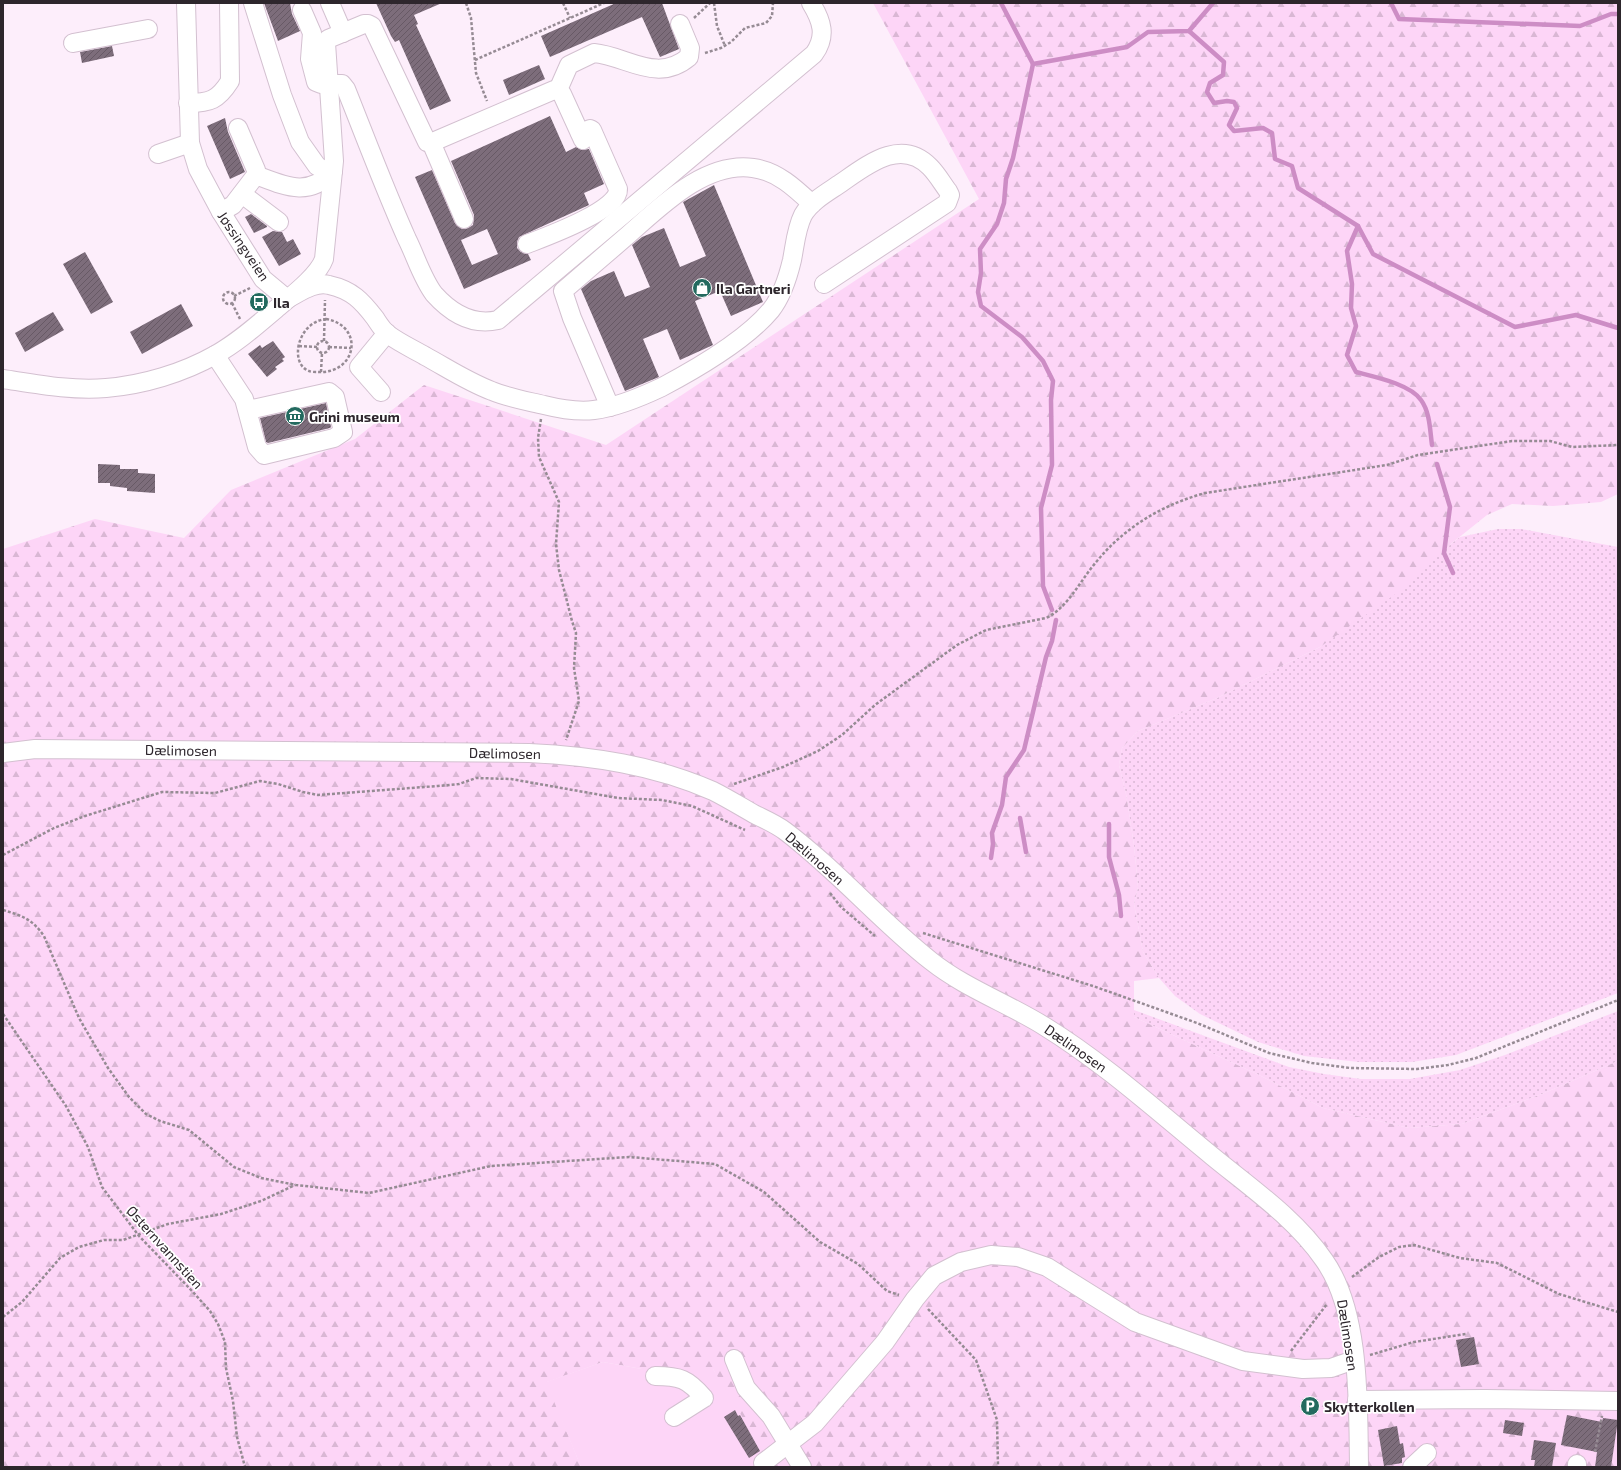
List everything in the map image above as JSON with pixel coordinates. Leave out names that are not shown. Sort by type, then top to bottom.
[{"type":"street","name":"Jøssingveien","points":[[186,3],[190,143],[198,169],[220,212],[263,278],[287,299]]},
{"type":"street","points":[[188,104],[209,102],[225,90],[230,81],[229,3]]},
{"type":"street","points":[[253,3],[282,95],[300,142],[317,166],[322,169],[333,171]]},
{"type":"street","points":[[331,3],[343,33]]},
{"type":"street","points":[[302,10],[312,33],[310,60],[314,77],[319,84],[342,84],[346,89],[390,200],[425,279],[433,292],[442,302],[464,317],[475,322],[488,323],[498,320],[503,316],[814,54],[821,42],[823,32],[820,16],[811,3]]},
{"type":"street","points":[[3,379],[53,386],[105,388],[138,383],[170,374],[215,355],[232,344],[287,299],[322,264],[333,171],[326,43],[328,39],[364,24],[372,26],[427,142],[431,142],[551,90],[558,90],[562,94],[581,136],[590,129],[592,130],[618,192],[595,214],[528,244]]},
{"type":"street","points":[[558,90],[569,65],[594,53],[647,68],[669,68],[684,61],[689,57],[690,52],[681,27]]},
{"type":"street","points":[[73,43],[148,29]]},
{"type":"street","points":[[220,212],[233,205],[256,175],[256,170],[238,128]]},
{"type":"street","points":[[431,142],[464,219]]},
{"type":"street","points":[[158,154],[190,143]]},
{"type":"street","points":[[287,299],[315,286],[326,284],[346,291],[361,300],[387,333],[471,382],[499,394],[563,409],[592,410],[610,407],[660,388],[688,373],[716,356],[751,329],[770,310],[784,286],[792,262],[800,222],[804,213],[812,204],[874,160],[885,155],[898,154],[920,159],[930,167],[950,195],[949,199],[943,206],[824,284]]},
{"type":"street","points":[[610,407],[572,318],[563,291],[675,193],[713,173],[736,168],[753,168],[770,173],[788,183],[812,204]]},
{"type":"street","points":[[256,175],[282,184],[304,188],[320,184],[333,171]]},
{"type":"street","points":[[242,194],[280,222]]},
{"type":"street","points":[[381,392],[359,367],[387,333]]},
{"type":"street","points":[[215,355],[241,394],[248,410],[257,447],[264,455],[334,438],[343,432],[335,397],[329,392],[248,410]]},
{"type":"street","name":"Dælimosen","points":[[3,753],[35,749],[521,753],[564,755],[609,760],[661,772],[713,792],[783,830],[823,863],[932,962],[976,990],[1042,1025],[1104,1067],[1296,1225],[1325,1260],[1340,1287],[1348,1318],[1354,1360],[1359,1467]]},
{"type":"street","points":[[764,1464],[815,1423],[885,1342],[915,1299],[934,1276],[961,1262],[991,1255],[1018,1257],[1047,1267],[1135,1322],[1243,1361],[1303,1369],[1331,1368],[1354,1360]]},
{"type":"street","points":[[734,1359],[746,1388],[770,1416],[802,1467]]},
{"type":"street","points":[[655,1376],[684,1379],[693,1385],[704,1398],[674,1417]]},
{"type":"street","points":[[1357,1400],[1612,1400]]},
{"type":"street","name":"Dælimosen","points":[[1358,1441],[1369,1467]]},
{"type":"street","points":[[1412,1467],[1427,1453]]},
{"type":"path","points":[[466,3],[470,12],[478,80],[494,115]]},
{"type":"path","points":[[563,3],[570,18]]},
{"type":"path","points":[[475,60],[604,3]]},
{"type":"path","points":[[681,27],[710,3]]},
{"type":"path","points":[[714,3],[717,26],[725,46]]},
{"type":"path","points":[[690,52],[709,52],[725,46],[737,38],[745,28],[766,23],[769,20],[773,10],[773,3]]},
{"type":"path","points":[[326,284],[324,341],[327,342],[329,347]]},
{"type":"path","points":[[226,293],[231,293],[234,296],[235,300],[232,303],[227,304],[224,301],[223,296],[226,293]]},
{"type":"path","points":[[324,319],[334,321],[346,330],[350,336],[351,348],[348,359],[336,370],[321,372],[308,371],[301,365],[298,353],[300,337],[313,322],[324,319]]},
{"type":"path","points":[[317,347],[320,342],[324,341]]},
{"type":"path","points":[[299,346],[317,347],[322,353],[321,372]]},
{"type":"path","points":[[329,347],[351,348]]},
{"type":"path","points":[[322,353],[327,351],[329,347]]},
{"type":"path","points":[[543,405],[538,438],[539,457],[559,502],[556,544],[559,570],[572,622],[576,632],[574,668],[579,701],[570,726],[564,755]]},
{"type":"path","points":[[713,792],[783,767],[818,751],[842,735],[875,704],[957,644],[986,630],[1046,618],[1052,615],[1066,601],[1097,561],[1122,535],[1164,508],[1189,498],[1205,493],[1386,465],[1418,455],[1512,441],[1550,441],[1572,447],[1618,445]]},
{"type":"path","points":[[3,855],[54,828],[139,798],[162,792],[215,793],[260,781],[278,784],[318,795],[459,784],[476,778],[511,780],[618,798],[662,800],[684,805],[748,831]]},
{"type":"path","points":[[827,889],[841,907],[875,936],[894,929],[926,934],[1093,986],[1197,1023],[1269,1053],[1312,1063],[1350,1068],[1417,1069],[1448,1065],[1476,1058],[1618,1000]]},
{"type":"path","points":[[3,910],[26,917],[38,927],[44,936],[79,1018],[108,1068],[129,1097],[146,1114],[160,1121],[189,1130],[234,1167],[261,1178],[296,1185],[368,1193],[491,1166],[629,1157],[715,1164],[764,1192],[820,1242],[858,1264],[887,1291],[915,1299],[929,1310],[976,1360],[997,1420],[998,1467]]},
{"type":"path","name":"Østernvannstien","points":[[3,1014],[66,1106],[88,1147],[102,1187],[139,1236],[210,1311],[218,1324],[224,1342],[226,1368],[233,1401],[237,1437],[245,1467]]},
{"type":"path","points":[[3,1317],[22,1302],[63,1256],[91,1243],[104,1240],[123,1240],[139,1236],[168,1224],[221,1214],[241,1208],[296,1185]]},
{"type":"path","points":[[1279,1366],[1340,1287],[1379,1257],[1399,1247],[1414,1245],[1460,1258],[1497,1262],[1559,1294],[1618,1312]]},
{"type":"path","points":[[1354,1360],[1414,1342],[1466,1334]]},
{"type":"path","points":[[1595,1452],[1612,1400]]},
{"type":"green space","points":[[873,3],[1618,3],[1618,494],[1601,502],[1553,506],[1512,504],[1487,515],[1452,543],[1404,588],[1320,647],[1217,698],[1138,731],[1122,748],[1119,765],[1126,794],[1134,845],[1138,887],[1134,904],[1143,952],[1159,978],[1134,981],[1134,1017],[1259,1075],[1323,1108],[1409,1128],[1462,1124],[1542,1094],[1618,1061],[1617,1467],[764,1467],[713,1369],[642,1369],[603,1362],[547,1382],[581,1467],[3,1467],[3,549],[95,519],[184,538],[231,490],[355,439],[424,385],[606,445],[979,199]]},
{"type":"green space","points":[[1498,529],[1521,529],[1618,547],[1618,993],[1456,1055],[1412,1062],[1359,1062],[1304,1056],[1258,1042],[1200,1014],[1175,996],[1159,978],[1143,952],[1134,904],[1138,887],[1134,845],[1126,794],[1119,765],[1122,748],[1138,731],[1217,698],[1320,647],[1460,537]]},
{"type":"green space","points":[[1134,1010],[1289,1067],[1361,1079],[1410,1079],[1460,1070],[1505,1055],[1618,1011],[1618,1061],[1542,1094],[1462,1124],[1409,1128],[1323,1108],[1259,1075],[1134,1017]]},
{"type":"green space","points":[[603,1362],[642,1369],[713,1369],[762,1449],[764,1467],[581,1467],[546,1382]]},
{"type":"building","points":[[264,3],[290,3],[292,14],[300,31],[278,41]]},
{"type":"building","points":[[376,3],[442,3],[414,15],[418,24],[416,25],[451,101],[430,110],[399,40],[395,42],[391,36]]},
{"type":"building","points":[[616,3],[662,3],[679,49],[660,57],[642,17],[550,57],[541,36]]},
{"type":"building","points":[[112,46],[114,56],[82,63],[80,52]]},
{"type":"building","points":[[539,65],[545,79],[509,95],[503,80]]},
{"type":"building","points":[[550,116],[566,152],[576,147],[582,150],[589,149],[604,184],[584,193],[589,205],[519,237],[517,248],[521,252],[528,254],[531,260],[464,289],[415,177],[432,170],[455,223],[462,229],[468,228],[473,225],[474,215],[451,161]],"holes":[[[487,229],[498,254],[472,265],[461,240]]]},
{"type":"building","points":[[225,118],[228,132],[245,172],[230,179],[207,126]]},
{"type":"building","name":"Ila Gartneri","points":[[714,185],[763,302],[731,316],[720,291],[695,301],[713,345],[680,360],[667,329],[643,339],[659,377],[625,391],[581,289],[591,281],[614,271],[625,297],[650,287],[632,245],[642,237],[664,228],[680,267],[706,256],[683,202]]},
{"type":"building","points":[[251,214],[267,227],[254,233],[245,217]]},
{"type":"building","points":[[273,231],[282,232],[287,242],[293,239],[301,254],[279,266],[262,237]]},
{"type":"building","points":[[85,252],[113,302],[91,314],[63,264]]},
{"type":"building","points":[[181,304],[193,326],[142,354],[130,332]]},
{"type":"building","points":[[53,312],[64,330],[25,352],[15,333]]},
{"type":"building","points":[[273,341],[285,357],[282,359],[284,361],[275,367],[277,369],[267,377],[248,354],[260,345],[262,348]]},
{"type":"building","points":[[326,403],[330,428],[268,443],[266,442],[260,418]]},
{"type":"building","points":[[98,464],[120,465],[120,469],[138,469],[138,473],[155,474],[155,493],[127,491],[127,488],[110,486],[110,483],[98,483]]},
{"type":"building","points":[[1474,1337],[1479,1364],[1461,1367],[1456,1340]]},
{"type":"building","points":[[735,1410],[738,1416],[740,1415],[760,1451],[749,1458],[724,1417]]},
{"type":"building","points":[[1567,1415],[1602,1422],[1603,1418],[1618,1420],[1611,1467],[1595,1467],[1597,1452],[1561,1445]]},
{"type":"building","points":[[1505,1420],[1524,1423],[1522,1436],[1503,1433]]},
{"type":"building","points":[[1397,1426],[1400,1444],[1403,1443],[1405,1457],[1402,1458],[1402,1463],[1384,1466],[1378,1430]]},
{"type":"building","points":[[1534,1440],[1556,1443],[1552,1467],[1534,1467],[1535,1460],[1531,1460]]},
{"type":"waterway","points":[[1001,3],[1033,64],[1127,47],[1148,32],[1189,31],[1213,3]]},
{"type":"waterway","points":[[1391,3],[1399,19],[1580,26],[1611,14],[1618,14]]},
{"type":"waterway","points":[[1189,31],[1224,62],[1223,75],[1210,83],[1207,92],[1214,103],[1227,101],[1234,102],[1237,108],[1229,125],[1234,131],[1263,128],[1272,133],[1275,159],[1292,166],[1298,188],[1358,226],[1373,254],[1515,327],[1576,315],[1618,328]]},
{"type":"waterway","points":[[1033,64],[1013,158],[1006,179],[1004,203],[997,224],[980,249],[981,273],[978,292],[981,306],[1022,337],[1043,361],[1053,381],[1051,400],[1052,465],[1041,508],[1043,586],[1052,610]]},
{"type":"waterway","points":[[1358,226],[1347,251],[1352,284],[1351,308],[1356,326],[1347,355],[1356,372],[1401,385],[1416,394],[1426,410],[1432,445]]},
{"type":"waterway","points":[[1437,464],[1450,507],[1444,553],[1453,573]]},
{"type":"waterway","points":[[991,858],[993,844],[992,833],[1002,805],[1006,777],[1024,750],[1056,620]]},
{"type":"waterway","points":[[1020,818],[1026,852]]},
{"type":"waterway","points":[[1109,824],[1109,857],[1119,895],[1121,916]]},
{"type":"place","name":"Ila Gartneri","points":[[702,288]]},
{"type":"place","name":"Ila","points":[[259,302]]},
{"type":"place","name":"Grini museum","points":[[295,416]]},
{"type":"place","name":"Skytterkollen","points":[[1310,1406]]}]
